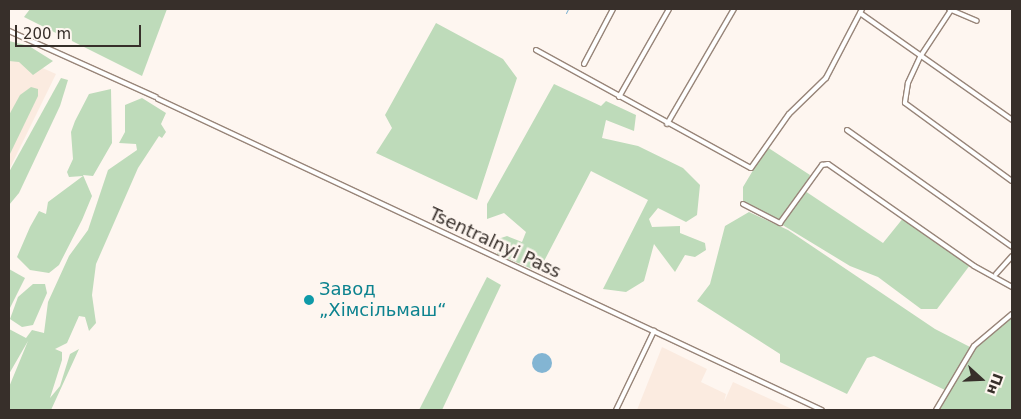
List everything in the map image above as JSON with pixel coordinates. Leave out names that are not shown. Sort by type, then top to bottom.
[{"type":"street","points":[[584,64],[613,9]]},
{"type":"street","points":[[619,97],[669,9]]},
{"type":"street","points":[[667,124],[734,9]]},
{"type":"street","points":[[977,21],[950,9],[920,57],[905,103],[1012,181]]},
{"type":"street","points":[[536,50],[667,124],[751,168],[789,114],[826,78],[861,11],[920,57],[1012,120]]},
{"type":"street","name":"Tsentralnyi Pass","points":[[9,31],[157,98],[822,410]]},
{"type":"street","points":[[847,130],[1012,247]]},
{"type":"street","points":[[743,204],[778,222],[822,165],[828,164],[974,266],[996,274],[1012,286]]},
{"type":"street","points":[[996,274],[1012,256]]},
{"type":"street","points":[[936,410],[974,346],[1012,314]]},
{"type":"street","points":[[616,410],[654,331]]},
{"type":"shaded area","points":[[9,53],[56,74],[9,170]]},
{"type":"shaded area","points":[[662,347],[707,369],[701,382],[726,394],[724,402],[733,382],[794,410],[637,410]]},
{"type":"green space","points":[[30,9],[167,9],[142,76],[24,17]]},
{"type":"green space","points":[[436,23],[503,59],[517,78],[477,200],[376,153],[392,128],[385,115]]},
{"type":"green space","points":[[9,41],[29,46],[53,61],[33,75],[19,62],[9,61]]},
{"type":"green space","points":[[61,78],[68,80],[60,106],[19,193],[9,205],[9,172]]},
{"type":"green space","points":[[554,84],[601,106],[606,101],[636,115],[634,131],[606,120],[602,138],[638,146],[683,168],[700,185],[697,215],[686,222],[658,208],[649,219],[652,227],[680,226],[680,233],[705,243],[706,250],[695,257],[685,255],[675,272],[654,244],[644,281],[626,292],[603,289],[648,200],[591,171],[541,267],[532,269],[497,254],[495,240],[507,236],[522,242],[526,232],[504,213],[487,219],[487,204]]},
{"type":"green space","points":[[31,87],[38,89],[38,96],[9,156],[9,115],[20,95]]},
{"type":"green space","points":[[111,89],[112,143],[93,176],[83,175],[92,196],[82,220],[59,265],[49,273],[30,270],[17,257],[39,211],[46,214],[48,202],[83,176],[69,177],[67,172],[73,159],[71,132],[75,121],[89,94]]},
{"type":"green space","points":[[142,98],[166,113],[161,124],[166,132],[162,138],[159,136],[138,168],[96,264],[92,295],[96,323],[89,331],[85,317],[79,316],[67,343],[55,349],[62,352],[62,360],[50,398],[60,386],[70,354],[79,349],[51,410],[9,410],[9,387],[28,341],[9,374],[9,329],[26,338],[32,330],[44,333],[48,302],[69,256],[88,230],[108,170],[137,150],[136,144],[119,143],[125,132],[125,105]]},
{"type":"green space","points":[[767,147],[810,175],[805,191],[883,243],[904,217],[970,265],[937,309],[921,309],[878,277],[850,266],[743,201],[743,187]]},
{"type":"green space","points":[[749,212],[788,230],[935,329],[970,347],[945,390],[874,356],[867,358],[847,394],[780,362],[780,354],[697,301],[710,284],[725,226]]},
{"type":"green space","points":[[9,269],[25,278],[9,310]]},
{"type":"green space","points":[[487,277],[501,285],[442,410],[419,410]]},
{"type":"green space","points":[[33,284],[45,284],[47,293],[33,325],[22,327],[10,319],[18,297]]},
{"type":"green space","points":[[1012,316],[1012,410],[938,410],[975,347]]},
{"type":"water","points":[[542,353],[549,356],[552,363],[549,370],[542,373],[535,370],[532,363],[535,356]]},
{"type":"waterway","points":[[566,13],[568,9]]},
{"type":"place","name":"Завод „Хімсільмаш“","points":[[309,300]]}]
